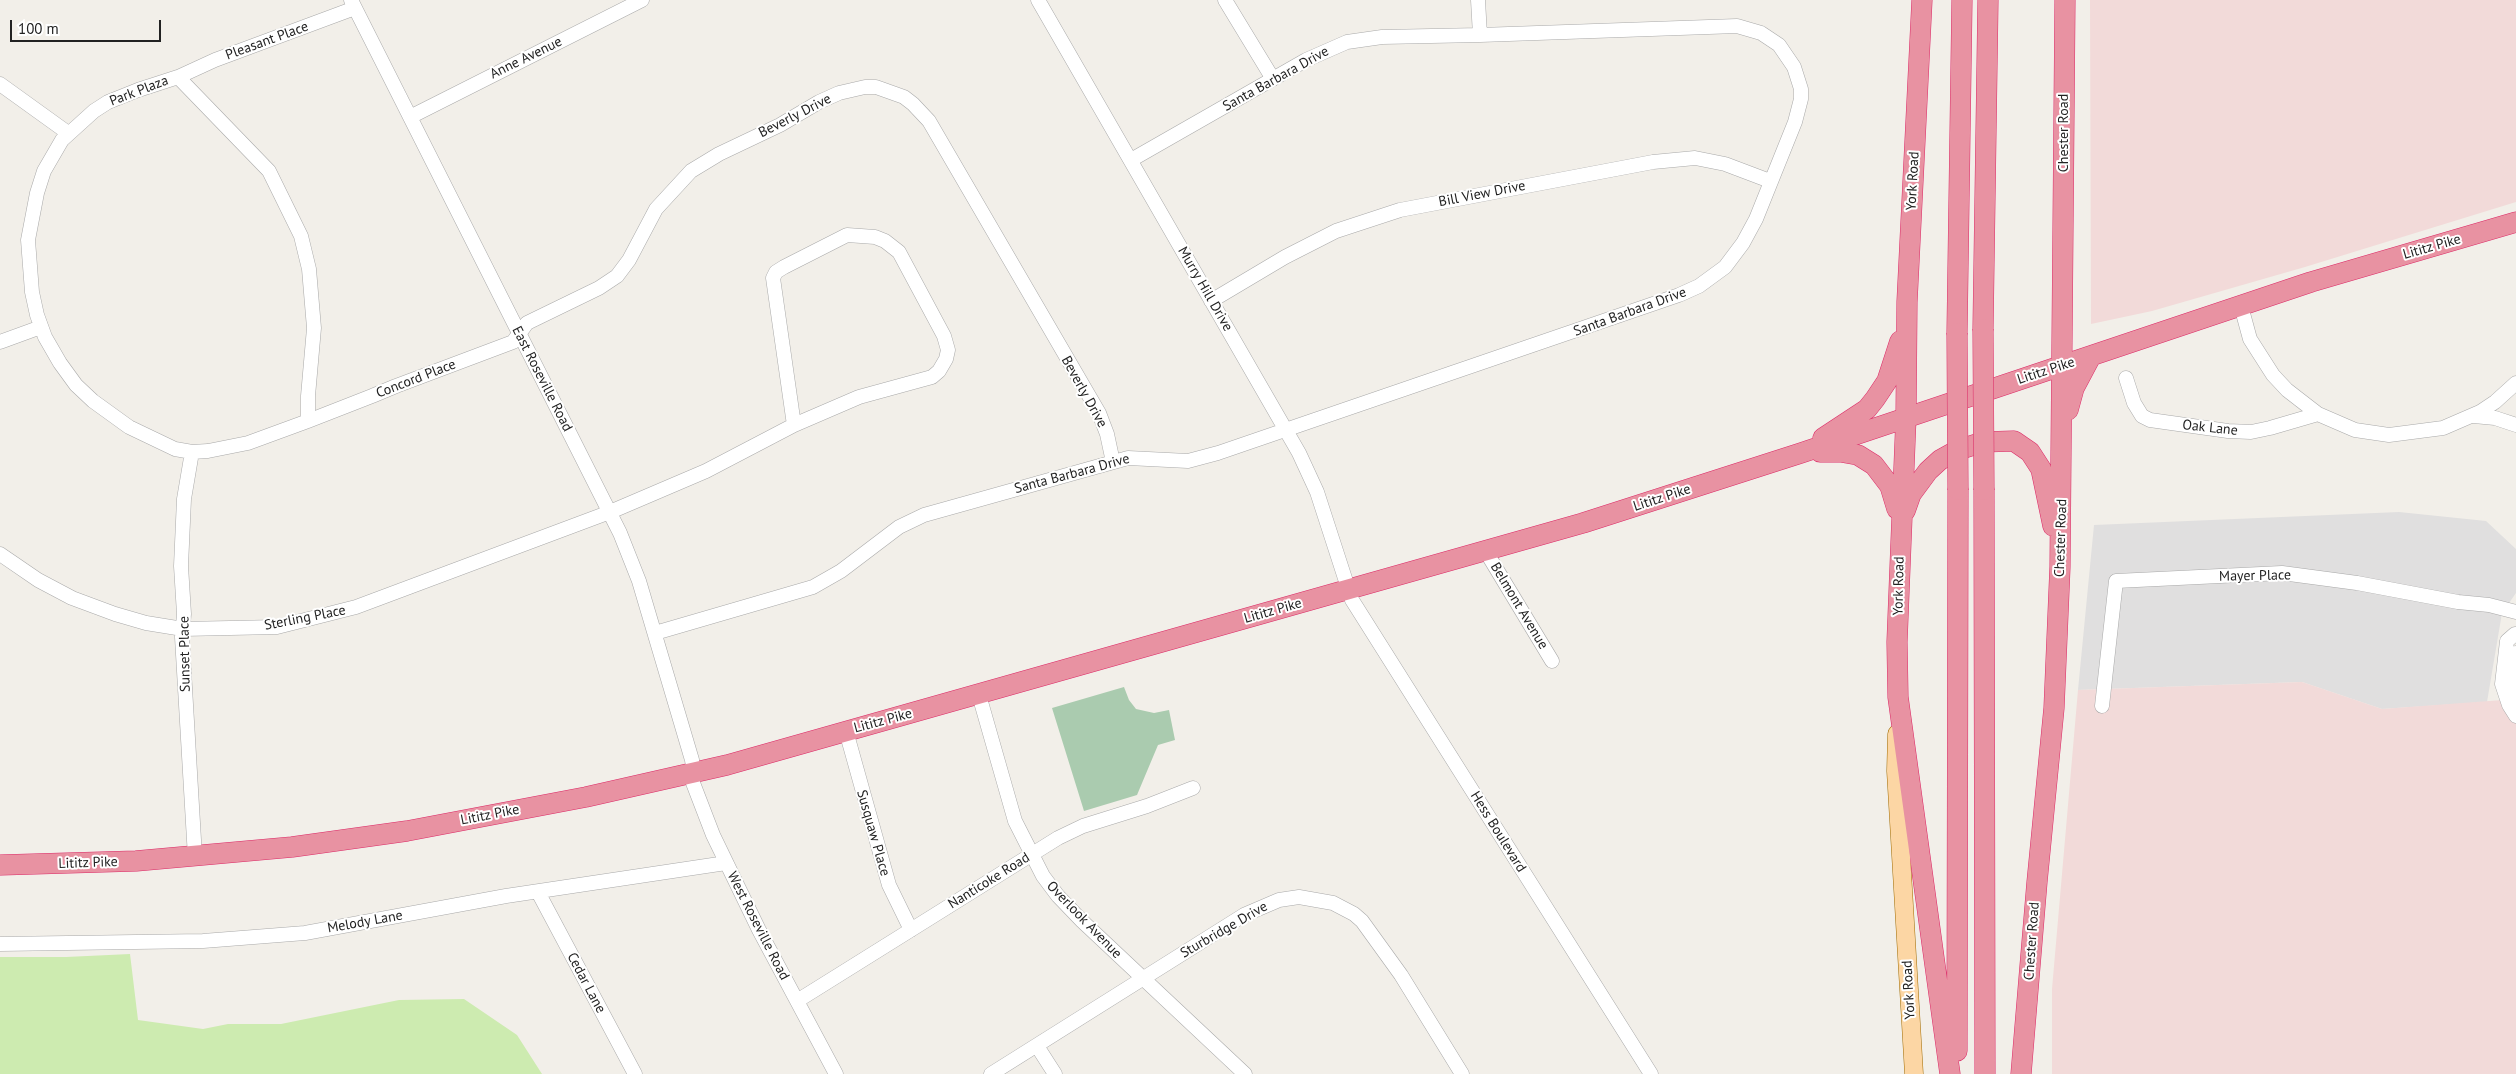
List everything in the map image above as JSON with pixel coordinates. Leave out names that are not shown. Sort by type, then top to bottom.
[{"type":"highway","points":[[1914,0],[1917,97]]},
{"type":"highway","points":[[1917,97],[1922,0]]},
{"type":"highway","points":[[1957,1074],[1957,333],[1962,0]]},
{"type":"highway","points":[[1985,1074],[1983,329],[1988,0]]},
{"type":"highway","name":"Chester Road","points":[[2029,972],[2054,708],[2060,567],[2064,364],[2065,0]]},
{"type":"highway","name":"York Road","points":[[1898,696],[1900,534],[1906,417],[1907,302],[1917,97]]},
{"type":"highway","name":"Lititz Pike","points":[[0,865],[60,865],[195,857],[292,847],[407,831],[586,797],[694,773],[978,695],[1583,523],[1801,453],[2311,282],[2516,222]]},
{"type":"highway","points":[[1801,453],[1867,409],[1875,399],[1887,380],[1894,362],[1907,302]]},
{"type":"highway","points":[[2063,426],[2074,388],[2091,356]]},
{"type":"highway","points":[[1900,534],[1911,494],[1928,471],[1940,460],[1958,450],[1983,442],[2014,441],[2030,452],[2041,468],[2060,567]]},
{"type":"highway","points":[[1801,453],[1841,452],[1858,455],[1874,465],[1882,474],[1892,492],[1900,534]]},
{"type":"highway","points":[[1898,696],[1950,1074]]},
{"type":"highway","points":[[2022,1074],[2029,972]]},
{"type":"main road","name":"York Road","points":[[1898,696],[1896,780],[1914,1074]]},
{"type":"main road","name":"Chester Road","points":[[2029,972],[2031,1074]]},
{"type":"street","name":"Anne Avenue","points":[[410,117],[642,0]]},
{"type":"street","name":"Murry Hill Drive","points":[[1038,0],[1286,430],[1317,492],[1348,589]]},
{"type":"street","points":[[1225,0],[1272,79]]},
{"type":"street","points":[[1478,0],[1480,35]]},
{"type":"street","name":"East Roseville Road","points":[[353,4],[610,512],[639,581],[694,773]]},
{"type":"street","name":"Pleasant Place","points":[[178,77],[353,4]]},
{"type":"street","name":"Santa Barbara Drive","points":[[655,633],[814,587],[841,571],[899,526],[924,515],[1135,457],[1177,461],[1195,460],[1623,316],[1699,286],[1725,267],[1743,243],[1795,122],[1801,99],[1801,89],[1788,56],[1773,40],[1761,32],[1746,27],[1727,25],[1382,37],[1347,42],[1306,60],[1131,160]]},
{"type":"street","name":"Park Plaza","points":[[178,77],[265,166],[301,236],[309,269],[313,302],[308,420],[235,447],[192,452],[175,449],[151,439],[116,419],[93,401],[70,377],[41,327],[32,292],[28,261],[29,226],[44,171],[54,152],[68,133],[108,102],[178,77]]},
{"type":"street","points":[[0,84],[68,133]]},
{"type":"street","name":"Beverly Drive","points":[[520,333],[527,323],[599,288],[617,276],[630,260],[656,209],[691,172],[819,102],[865,87],[876,87],[904,97],[929,121],[1099,413],[1107,434],[1113,462]]},
{"type":"street","name":"Bill View Drive","points":[[1211,301],[1285,257],[1336,231],[1400,210],[1653,162],[1695,158],[1725,164],[1770,181]]},
{"type":"street","name":"Sterling Place","points":[[0,554],[38,580],[86,604],[146,622],[183,629],[277,627],[337,613],[610,512],[706,471],[794,425],[859,397],[932,377],[939,371],[946,359],[948,350],[944,336],[899,252],[885,241],[862,235],[847,235],[776,272],[773,278],[794,425]]},
{"type":"street","points":[[2241,306],[2250,338],[2260,358],[2287,390],[2318,414],[2356,430],[2389,435],[2443,428],[2474,416],[2495,402],[2516,383]]},
{"type":"street","points":[[0,342],[41,327]]},
{"type":"street","name":"Concord Place","points":[[308,420],[513,342],[520,333]]},
{"type":"street","name":"Oak Lane","points":[[2126,378],[2134,403],[2142,416],[2150,420],[2228,431],[2252,432],[2318,414]]},
{"type":"street","points":[[2474,416],[2516,425]]},
{"type":"street","name":"Sunset Place","points":[[192,452],[184,499],[181,566],[195,857]]},
{"type":"street","name":"Belmont Avenue","points":[[1485,550],[1552,661]]},
{"type":"street","name":"Mayer Place","points":[[2102,706],[2116,581],[2282,573],[2357,583],[2458,602],[2489,605],[2516,612]]},
{"type":"street","name":"Hess Boulevard","points":[[1348,589],[1352,600],[1651,1074]]},
{"type":"street","points":[[2513,710],[2502,684],[2507,641],[2516,633]]},
{"type":"street","points":[[2513,710],[2516,653]]},
{"type":"street","name":"Overlook Avenue","points":[[978,695],[1005,790],[1031,854],[1058,896],[1245,1074]]},
{"type":"street","name":"Susquaw Place","points":[[846,731],[889,885],[911,930]]},
{"type":"street","name":"West Roseville Road","points":[[694,773],[693,783],[697,795],[726,863],[836,1074]]},
{"type":"street","name":"Nanticoke Road","points":[[797,1001],[1031,854],[1083,826],[1147,806],[1193,788]]},
{"type":"street","name":"Melody Lane","points":[[0,944],[203,941],[261,937],[338,927],[538,892],[726,863]]},
{"type":"street","name":"Cedar Lane","points":[[538,892],[635,1074]]},
{"type":"street","name":"Sturbridge Drive","points":[[991,1074],[1260,907],[1291,897],[1333,903],[1354,914],[1375,937],[1462,1074]]},
{"type":"street","points":[[1037,1046],[1055,1074]]},
{"type":"shaded area","points":[[2090,0],[2516,0],[2516,202],[2305,267],[2152,311],[2091,324]]},
{"type":"shaded area","points":[[2399,512],[2486,521],[2516,549],[2516,593],[2502,613],[2487,702],[2382,709],[2302,682],[2078,690],[2094,525]]},
{"type":"shaded area","points":[[2302,682],[2382,709],[2516,699],[2516,1074],[2052,1074],[2052,989],[2078,690]]},
{"type":"green space","points":[[1124,687],[1129,700],[1136,709],[1154,713],[1169,710],[1175,740],[1158,745],[1137,795],[1084,811],[1052,708]]},
{"type":"green space","points":[[130,954],[138,1020],[203,1029],[228,1024],[281,1024],[399,1000],[464,999],[517,1035],[542,1074],[0,1074],[0,957],[66,957]]}]
